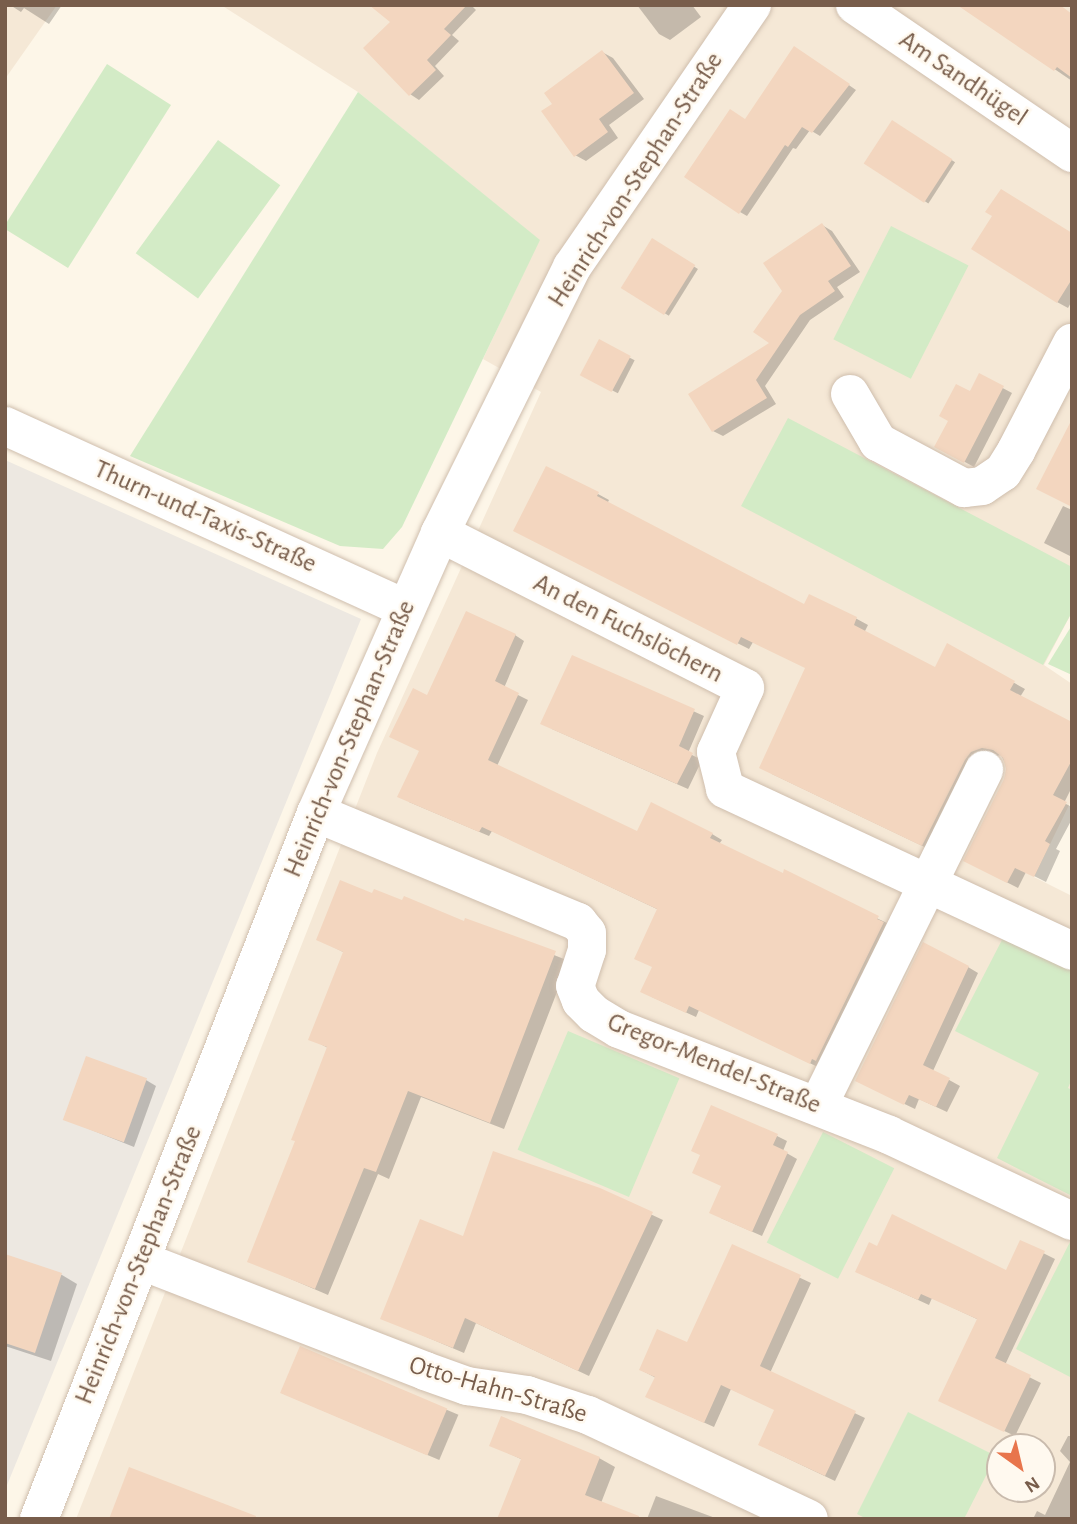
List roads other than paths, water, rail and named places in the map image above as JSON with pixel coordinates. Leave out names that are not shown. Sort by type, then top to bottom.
[{"type":"street","name":"Heinrich-von-Stephan-Straße","points":[[39,1519],[316,813],[440,533],[572,267],[752,5]]},
{"type":"street","name":"Am Sandhügel","points":[[855,5],[1072,153]]},
{"type":"street","points":[[850,394],[878,442],[964,488],[982,486],[1003,472],[1072,343]]},
{"type":"street","name":"Thurn-und-Taxis-Straße","points":[[5,426],[405,608]]},
{"type":"street","name":"An den Fuchslöchern","points":[[440,533],[745,688],[716,752],[725,789],[1072,951]]},
{"type":"street","points":[[818,1106],[984,770]]},
{"type":"street","name":"Gregor-Mendel-Straße","points":[[316,813],[578,922],[587,933],[587,950],[575,986],[581,1001],[594,1014],[619,1029],[889,1136],[1072,1221]]},
{"type":"street","name":"Otto-Hahn-Straße","points":[[142,1261],[467,1386],[527,1395],[588,1415],[809,1519]]}]
